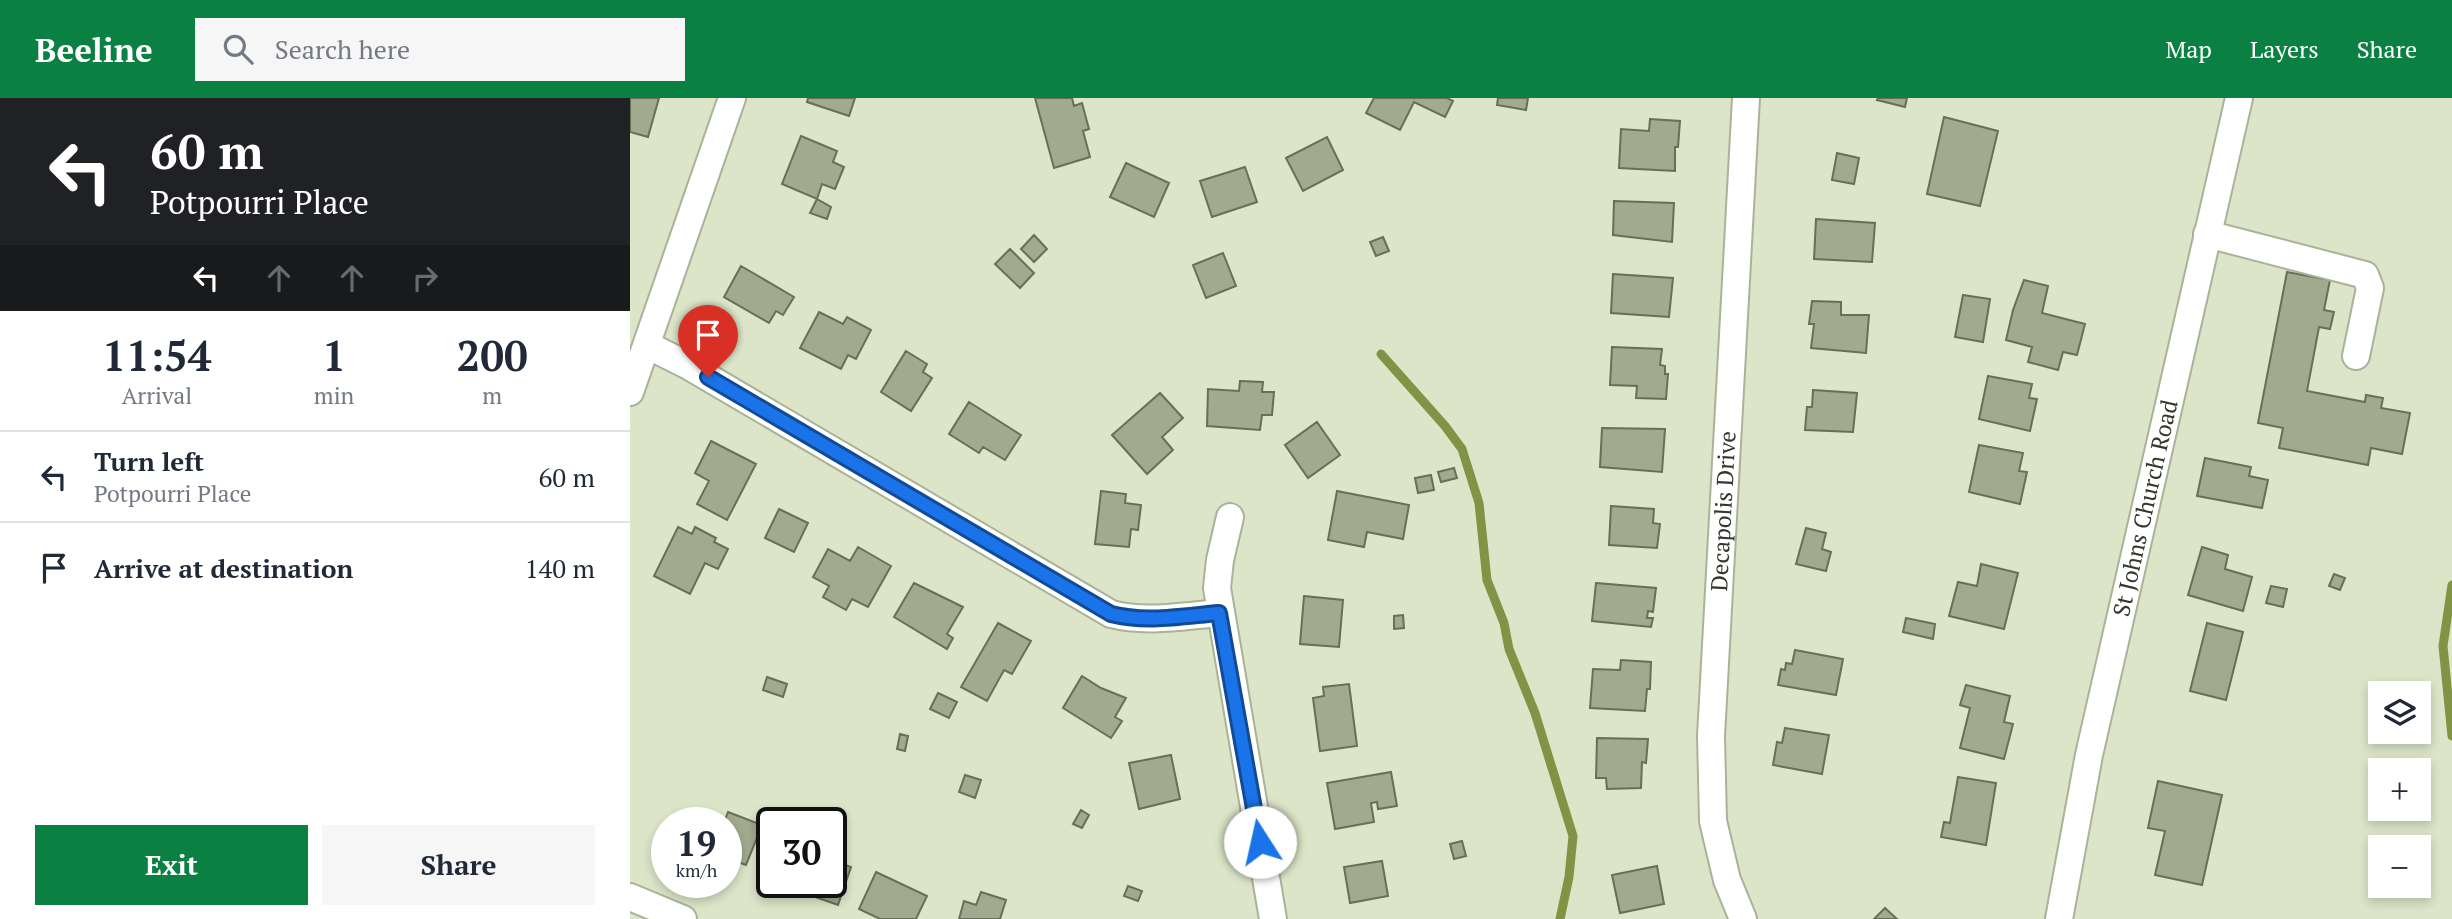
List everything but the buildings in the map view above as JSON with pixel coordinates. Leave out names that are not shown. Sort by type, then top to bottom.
[{"type":"street","points":[[630,392],[732,98]]},
{"type":"street","name":"Decapolis Drive","points":[[1743,919],[1727,880],[1713,821],[1711,736],[1746,98]]},
{"type":"street","name":"St Johns Church Road","points":[[2059,919],[2090,755],[2239,98]]},
{"type":"street","points":[[2207,234],[2365,275],[2370,288],[2356,356]]},
{"type":"street","points":[[647,345],[687,365],[1111,614],[1146,619],[1219,613]]},
{"type":"street","points":[[1230,517],[1220,560],[1217,588],[1219,613],[1273,919]]},
{"type":"street","points":[[630,897],[683,919]]},
{"type":"waterway","points":[[1381,354],[1462,449],[1479,503],[1487,580],[1504,623],[1509,649],[1535,713],[1573,836],[1569,877],[1560,919]]},
{"type":"waterway","points":[[2452,585],[2443,646],[2452,736]]},
{"type":"route","points":[[708,377],[1111,614],[1146,619],[1219,613],[1260,842]]}]
